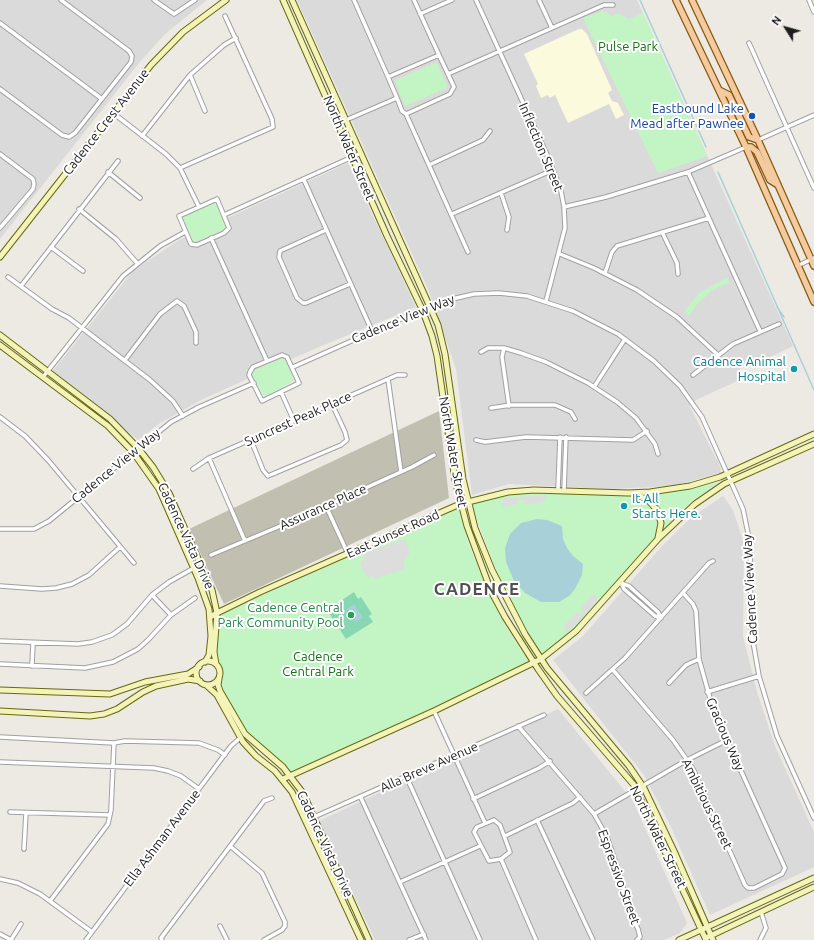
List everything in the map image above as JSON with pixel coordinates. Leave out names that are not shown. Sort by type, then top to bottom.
[{"type":"main road","name":"Cadence Crest Avenue","points":[[0,257],[147,69],[168,45],[198,20],[226,0]]},
{"type":"main road","name":"North Water Street","points":[[283,0],[422,309],[432,336],[437,356],[455,480],[460,504],[479,563],[491,591],[534,664],[557,696],[622,769],[637,790],[702,930],[705,940]]},
{"type":"main road","name":"North Water Street","points":[[292,0],[438,325],[445,354],[458,447],[468,502],[475,528],[492,570],[524,634],[541,659],[564,689],[629,766],[643,786],[712,938]]},
{"type":"main road","points":[[676,0],[746,147],[814,302]]},
{"type":"main road","points":[[692,0],[758,140],[814,266]]},
{"type":"main road","points":[[719,90],[729,95],[749,137],[758,140]]},
{"type":"main road","points":[[746,147],[751,147],[757,152],[770,180],[778,185]]},
{"type":"main road","name":"Cadence Vista Drive","points":[[0,335],[110,419],[138,448],[153,467],[169,493],[206,573],[217,612],[214,652],[216,664]]},
{"type":"main road","name":"Cadence Vista Drive","points":[[0,345],[101,420],[133,452],[159,489],[206,599],[210,617],[210,647],[208,657],[205,662]]},
{"type":"main road","name":"East Sunset Road","points":[[210,617],[217,612],[460,504],[508,492],[558,489],[628,493],[682,488],[712,480],[814,434]]},
{"type":"main road","points":[[283,779],[290,774],[434,711],[534,664],[576,631],[621,583],[658,539],[695,504],[719,487],[814,444]]},
{"type":"main road","points":[[628,493],[648,500],[657,510],[661,523],[658,539]]},
{"type":"main road","points":[[0,690],[110,694],[145,682],[187,675],[205,662],[216,664],[220,671],[219,679],[213,684],[206,685],[200,681],[188,679],[156,686],[143,692],[116,709],[104,714],[90,716],[0,711]]},
{"type":"main road","points":[[199,667],[197,674],[200,681]]},
{"type":"main road","name":"Cadence Vista Drive","points":[[219,679],[220,691],[245,734],[290,774],[303,793],[369,940]]},
{"type":"main road","name":"Cadence Vista Drive","points":[[206,685],[216,695],[240,738],[256,756],[283,779],[297,800],[361,940]]},
{"type":"main road","points":[[679,940],[814,878]]},
{"type":"main road","points":[[705,940],[712,938],[761,912],[814,888]]},
{"type":"street","points":[[0,89],[62,135],[69,136],[75,133],[131,62],[132,56],[129,51],[61,0]]},
{"type":"street","points":[[154,0],[174,14],[196,0]]},
{"type":"street","points":[[354,0],[396,98],[406,114],[468,252]]},
{"type":"street","points":[[406,114],[450,94],[454,88],[414,0]]},
{"type":"street","points":[[420,14],[452,0]]},
{"type":"street","name":"Inflection Street","points":[[476,0],[553,170],[564,207],[565,228],[560,254],[546,301]]},
{"type":"street","points":[[539,0],[552,28]]},
{"type":"street","points":[[808,0],[814,12]]},
{"type":"street","points":[[448,74],[604,5],[613,5]]},
{"type":"street","points":[[180,168],[273,127],[272,119],[226,16]]},
{"type":"street","points":[[0,23],[102,99]]},
{"type":"street","points":[[142,136],[190,75],[224,45],[236,38]]},
{"type":"street","points":[[749,43],[788,127],[814,188]]},
{"type":"street","points":[[388,77],[439,55]]},
{"type":"street","points":[[190,75],[205,111]]},
{"type":"street","points":[[346,120],[396,98]]},
{"type":"street","points":[[113,113],[180,168],[199,207]]},
{"type":"street","points":[[758,140],[814,115]]},
{"type":"street","points":[[429,165],[483,140],[490,131]]},
{"type":"street","points":[[564,207],[619,193],[688,172],[746,147]]},
{"type":"street","points":[[224,215],[361,153]]},
{"type":"street","points":[[0,154],[33,179],[34,184],[33,189],[0,228]]},
{"type":"street","points":[[20,286],[118,161]]},
{"type":"street","points":[[452,214],[553,170]]},
{"type":"street","points":[[108,172],[140,198]]},
{"type":"street","points":[[688,172],[760,331]]},
{"type":"street","points":[[304,180],[372,331]]},
{"type":"street","points":[[501,193],[509,217],[507,230]]},
{"type":"street","points":[[217,199],[224,215],[229,228],[224,233],[194,245],[190,242],[179,216],[217,199]]},
{"type":"street","points":[[79,209],[116,239],[138,263]]},
{"type":"street","points":[[605,273],[612,252],[617,246],[709,218]]},
{"type":"street","points":[[0,220],[4,223]]},
{"type":"street","points":[[326,230],[280,251],[279,257],[297,298],[302,303],[306,303],[350,284]]},
{"type":"street","points":[[43,377],[123,276],[160,246],[185,232]]},
{"type":"street","points":[[662,232],[677,264],[678,274]]},
{"type":"street","points":[[211,238],[267,361]]},
{"type":"street","points":[[51,247],[82,271]]},
{"type":"street","points":[[560,254],[605,273],[638,290],[690,327],[718,355]]},
{"type":"street","points":[[797,266],[812,259]]},
{"type":"street","points":[[8,277],[82,327],[125,360],[156,385],[173,402],[183,416]]},
{"type":"street","name":"Cadence View Way","points":[[292,367],[422,309],[459,296],[486,293],[515,294],[546,301],[580,315],[626,339],[659,365],[680,386],[702,417],[743,509],[750,543],[751,630],[759,676],[777,736],[814,818]]},
{"type":"street","points":[[125,360],[160,314],[177,301],[184,306],[196,332],[196,343]]},
{"type":"street","points":[[694,375],[733,344],[779,324]]},
{"type":"street","points":[[594,386],[626,339]]},
{"type":"street","points":[[481,352],[488,348],[504,348],[546,362],[594,386],[628,411],[647,431],[655,444],[658,454]]},
{"type":"street","points":[[504,348],[502,357],[509,406]]},
{"type":"street","points":[[282,355],[287,357],[292,367],[299,383],[262,400],[249,375],[251,369],[282,355]]},
{"type":"street","name":"Suncrest Peak Place","points":[[193,469],[209,458],[388,379],[405,375]]},
{"type":"street","points":[[388,379],[401,472]]},
{"type":"street","name":"Cadence View Way","points":[[0,529],[34,529],[49,521],[171,422],[254,383]]},
{"type":"street","points":[[281,392],[294,421]]},
{"type":"street","points":[[250,440],[263,470],[268,476],[341,445],[346,440],[345,432],[332,404]]},
{"type":"street","points":[[490,408],[555,405],[570,412],[575,419]]},
{"type":"street","points":[[0,418],[25,436],[134,564]]},
{"type":"street","points":[[476,440],[485,442],[526,436],[633,440],[647,431]]},
{"type":"street","points":[[558,489],[560,437]]},
{"type":"street","points":[[564,490],[566,437]]},
{"type":"street","name":"Assurance Place","points":[[212,554],[326,506],[401,472],[434,455]]},
{"type":"street","points":[[209,458],[245,541]]},
{"type":"street","points":[[326,506],[348,554]]},
{"type":"street","points":[[0,586],[42,589],[56,588],[72,584],[89,575],[120,547]]},
{"type":"street","points":[[586,694],[613,670],[709,563],[713,561]]},
{"type":"street","points":[[0,641],[78,644],[92,642],[112,635],[127,624],[152,595],[169,582],[194,568]]},
{"type":"street","points":[[621,583],[629,594],[654,616],[661,618]]},
{"type":"street","name":"Gracious Way","points":[[683,593],[693,604],[696,611],[699,659],[707,692],[785,868],[782,874],[754,888],[748,888]]},
{"type":"street","points":[[152,595],[171,614]]},
{"type":"street","points":[[0,664],[85,668],[113,662],[130,654],[143,644],[171,614],[194,598]]},
{"type":"street","points":[[32,666],[33,642]]},
{"type":"street","points":[[669,683],[686,665],[699,659]]},
{"type":"street","name":"Ambitious Street","points":[[613,670],[673,740],[687,760],[748,888]]},
{"type":"street","points":[[707,692],[759,676]]},
{"type":"street","points":[[434,711],[485,823]]},
{"type":"street","name":"Alla Breve Avenue","points":[[314,817],[407,778],[544,715]]},
{"type":"street","name":"Espressivo Street","points":[[518,726],[550,761],[594,814],[618,867],[628,910],[638,938]]},
{"type":"street","points":[[0,737],[114,743],[125,741],[199,744],[218,750],[225,755]]},
{"type":"street","name":"Ella Ashman Avenue","points":[[86,940],[199,789],[240,738]]},
{"type":"street","points":[[594,814],[687,760],[727,740]]},
{"type":"street","points":[[50,902],[104,831],[110,815],[114,743]]},
{"type":"street","points":[[473,798],[539,768],[550,761]]},
{"type":"street","points":[[0,762],[168,771],[181,776],[199,789]]},
{"type":"street","points":[[407,778],[480,940]]},
{"type":"street","points":[[505,836],[573,803],[580,797]]},
{"type":"street","points":[[162,939],[264,801],[272,798]]},
{"type":"street","points":[[361,798],[426,940]]},
{"type":"street","points":[[10,812],[110,815]]},
{"type":"street","points":[[24,849],[26,813]]},
{"type":"street","points":[[494,820],[499,822],[505,836],[510,852],[501,859],[489,861],[474,832],[477,827],[494,820]]},
{"type":"street","points":[[537,820],[593,940]]},
{"type":"street","points":[[230,846],[262,873],[285,926],[282,930],[264,940]]},
{"type":"street","points":[[400,882],[480,846]]},
{"type":"street","points":[[501,859],[536,940]]},
{"type":"street","points":[[0,879],[18,883],[50,902],[92,932]]},
{"type":"street","points":[[760,940],[766,928],[761,912]]},
{"type":"street","points":[[0,934],[11,940],[22,924]]},
{"type":"street","points":[[220,926],[227,940]]},
{"type":"street","points":[[409,940],[424,934]]},
{"type":"shaded area","points":[[0,0],[207,0],[165,34],[139,63],[0,239]]},
{"type":"shaded area","points":[[297,0],[637,0],[793,346],[762,361],[747,363],[740,369],[737,381],[698,399],[689,405],[721,468],[720,473],[673,486],[609,489],[509,484],[472,495],[456,369],[428,289]]},
{"type":"shaded area","points":[[582,29],[587,34],[612,90],[608,93],[612,101],[618,103],[624,115],[616,119],[609,104],[568,123],[555,95],[550,98],[548,95],[541,98],[536,86],[538,84],[524,54]]},
{"type":"shaded area","points":[[348,163],[416,307],[314,349],[203,399],[160,423],[138,440],[52,372],[133,271],[179,240]]},
{"type":"shaded area","points":[[439,411],[449,498],[224,604],[189,529]]},
{"type":"shaded area","points":[[547,495],[542,503],[523,504],[524,500],[520,500],[518,504],[502,507],[503,498]]},
{"type":"shaded area","points":[[723,496],[733,510],[744,544],[743,636],[757,692],[775,746],[814,832],[814,867],[710,915],[670,825],[644,775],[553,660],[583,636],[664,544],[692,517]]},
{"type":"shaded area","points":[[405,539],[410,553],[403,561],[405,569],[374,579],[373,576],[367,578],[360,563],[365,557],[364,553]]},
{"type":"shaded area","points":[[594,593],[598,601],[566,634],[564,625],[578,611],[579,615],[583,612],[581,607]]},
{"type":"shaded area","points":[[558,709],[633,801],[687,923],[680,933],[664,940],[375,940],[319,821]]},
{"type":"green space","name":"Pulse Park","points":[[603,11],[612,16],[618,13],[629,19],[643,13],[707,156],[658,173],[583,18]]},
{"type":"green space","points":[[437,63],[447,88],[405,106],[395,81]]},
{"type":"green space","points":[[213,202],[218,206],[226,227],[222,231],[195,242],[190,237],[182,220],[183,216]]},
{"type":"green space","points":[[727,278],[729,283],[714,289],[698,303],[689,316],[684,312],[699,293]]},
{"type":"green space","points":[[283,358],[287,362],[294,381],[268,395],[263,395],[253,376],[253,371]]},
{"type":"green space","points":[[720,482],[693,500],[663,530],[659,508],[647,496]]},
{"type":"green space","points":[[544,492],[635,496],[650,504],[656,512],[658,523],[656,535],[652,543],[577,628],[541,656],[499,578],[471,503],[503,495]]},
{"type":"green space","name":"Cadence Central Park","points":[[460,507],[468,542],[486,587],[505,625],[524,655],[526,655],[531,662],[518,670],[290,772],[287,767],[248,733],[220,687],[221,671],[215,655],[218,615]]},
{"type":"green space","name":"Cadence Central Park Community Pool","points":[[354,592],[358,599],[361,597],[372,614],[369,616],[373,622],[346,639],[327,610]]},
{"type":"water","points":[[537,519],[547,520],[562,526],[563,539],[567,548],[573,556],[583,564],[582,575],[575,589],[569,596],[559,602],[541,602],[525,593],[514,581],[506,562],[505,548],[510,534],[521,523]]},
{"type":"water","points":[[354,604],[363,618],[356,622],[347,609]]},
{"type":"waterway","points":[[640,0],[706,147]]},
{"type":"waterway","points":[[718,172],[814,390]]},
{"type":"waterway","points":[[777,307],[784,317]]},
{"type":"place","name":"Eastbound Lake Mead after Pawnee","points":[[752,116]]},
{"type":"place","name":"Cadence Animal Hospital","points":[[794,369]]},
{"type":"place","name":"It All Starts Here.","points":[[624,506]]},
{"type":"place","name":"Cadence Central Park Community Pool","points":[[351,615]]},
{"type":"district","name":"CADENCE","points":[[477,589]]}]
